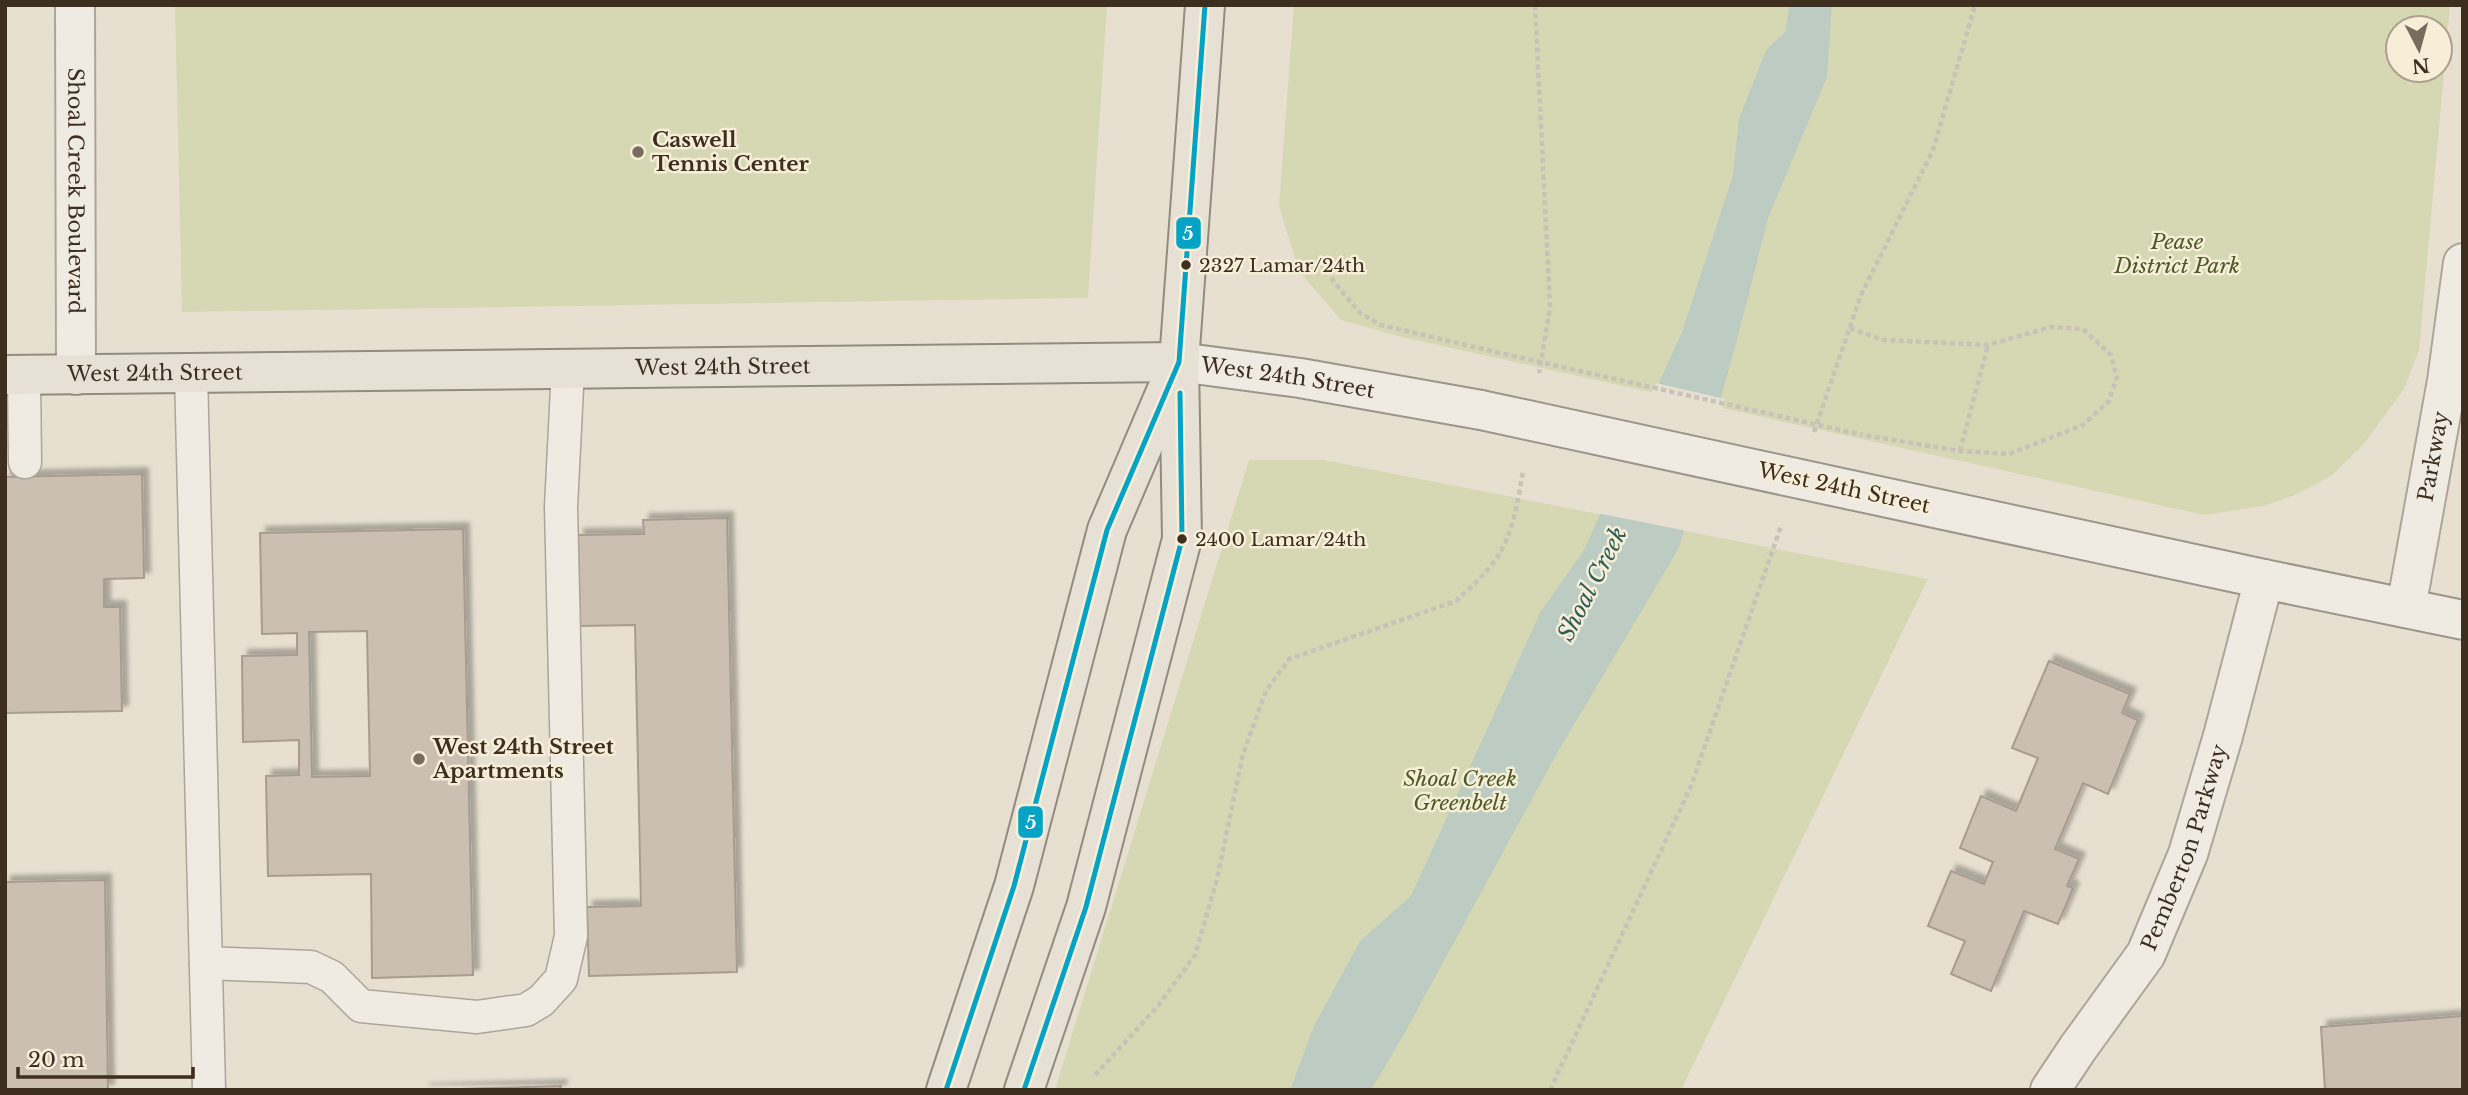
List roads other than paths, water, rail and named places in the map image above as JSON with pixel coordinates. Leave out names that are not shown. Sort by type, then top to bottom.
[{"type":"main road","name":"Shoal Creek Boulevard","points":[[75,5],[76,375]]},
{"type":"main road","points":[[1024,1090],[1086,907],[1182,539],[1179,362],[1205,5]]},
{"type":"main road","name":"Parkway","points":[[2406,608],[2447,381],[2463,263]]},
{"type":"main road","name":"West 24th Street","points":[[14,375],[1179,362],[1300,378],[1481,410],[2463,620]]},
{"type":"main road","points":[[946,1090],[1014,886],[1107,530],[1179,362]]},
{"type":"main road","name":"Pemberton Parkway","points":[[2050,1090],[2146,954],[2152,941],[2188,854],[2264,579]]},
{"type":"lane","points":[[206,962],[311,967],[332,978],[361,1006],[477,1017],[526,1010],[541,1001],[561,979],[571,936],[561,507],[568,369]]},
{"type":"lane","points":[[191,373],[209,1090]]},
{"type":"lane","points":[[14,375],[25,462]]},
{"type":"water","name":"Shoal Creek","points":[[1789,5],[1832,5],[1827,77],[1768,218],[1679,548],[1557,753],[1371,1090],[1290,1090],[1314,1026],[1360,941],[1411,896],[1540,613],[1584,550],[1682,332],[1733,175],[1739,119],[1766,50],[1786,31]]},
{"type":"place","name":"Caswell Tennis Center","points":[[638,152]]},
{"type":"place","name":"2327 Lamar/24th","points":[[1186,265]]},
{"type":"place","name":"2400 Lamar/24th","points":[[1182,539]]},
{"type":"place","name":"West 24th Street Apartments","points":[[419,759]]},
{"type":"park label","name":"Pease District Park","points":[[2177,254]]},
{"type":"park label","name":"Shoal Creek Greenbelt","points":[[1460,791]]}]
